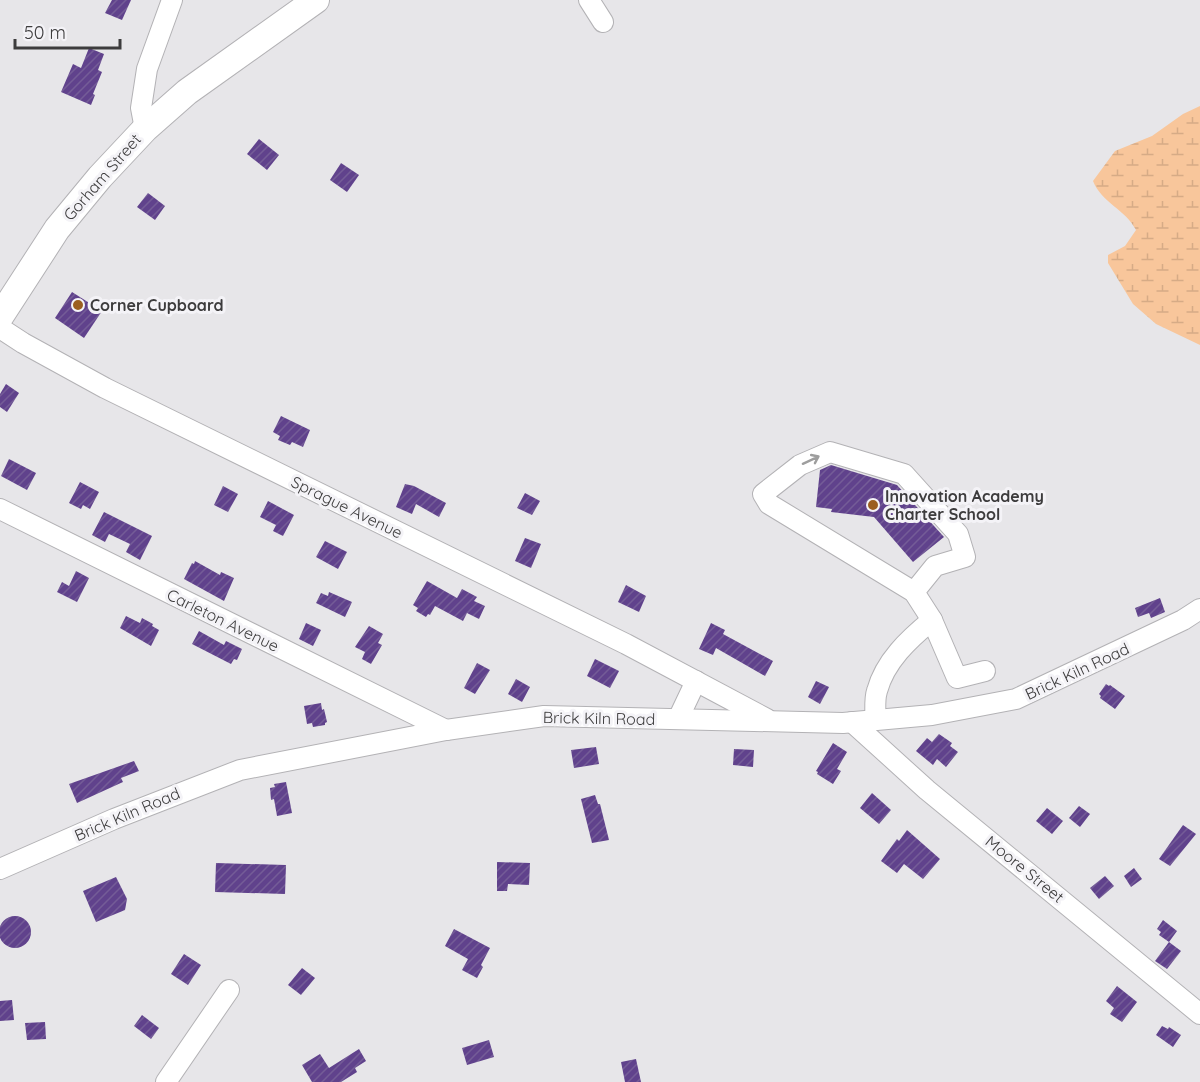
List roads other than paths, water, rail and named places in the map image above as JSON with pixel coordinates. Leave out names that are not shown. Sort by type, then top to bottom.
[{"type":"main road","name":"Gorham Street","points":[[0,317],[57,229],[100,177],[145,129],[187,92],[316,0]]},
{"type":"street","points":[[145,129],[141,108],[147,69],[172,0]]},
{"type":"street","points":[[589,0],[603,22]]},
{"type":"street","name":"Sprague Avenue","points":[[0,327],[23,343],[105,388],[626,644],[772,722]]},
{"type":"street","points":[[914,592],[935,566],[965,557],[958,534],[904,474],[830,452],[801,465],[763,494],[769,504],[914,592],[932,620],[957,678],[985,670]]},
{"type":"street","name":"Carleton Avenue","points":[[0,509],[446,730]]},
{"type":"street","name":"Brick Kiln Road","points":[[0,869],[114,819],[240,770],[446,730],[544,716],[852,722],[932,715],[1017,699],[1183,620],[1200,609]]},
{"type":"street","points":[[875,720],[876,692],[891,661],[911,638],[932,620]]},
{"type":"street","points":[[678,719],[696,681]]},
{"type":"street","name":"Moore Street","points":[[852,722],[927,790],[1200,1014]]},
{"type":"street","points":[[166,1082],[229,990]]},
{"type":"place","name":"Corner Cupboard","points":[[78,305]]},
{"type":"place","name":"Innovation Academy Charter School","points":[[873,505]]}]
